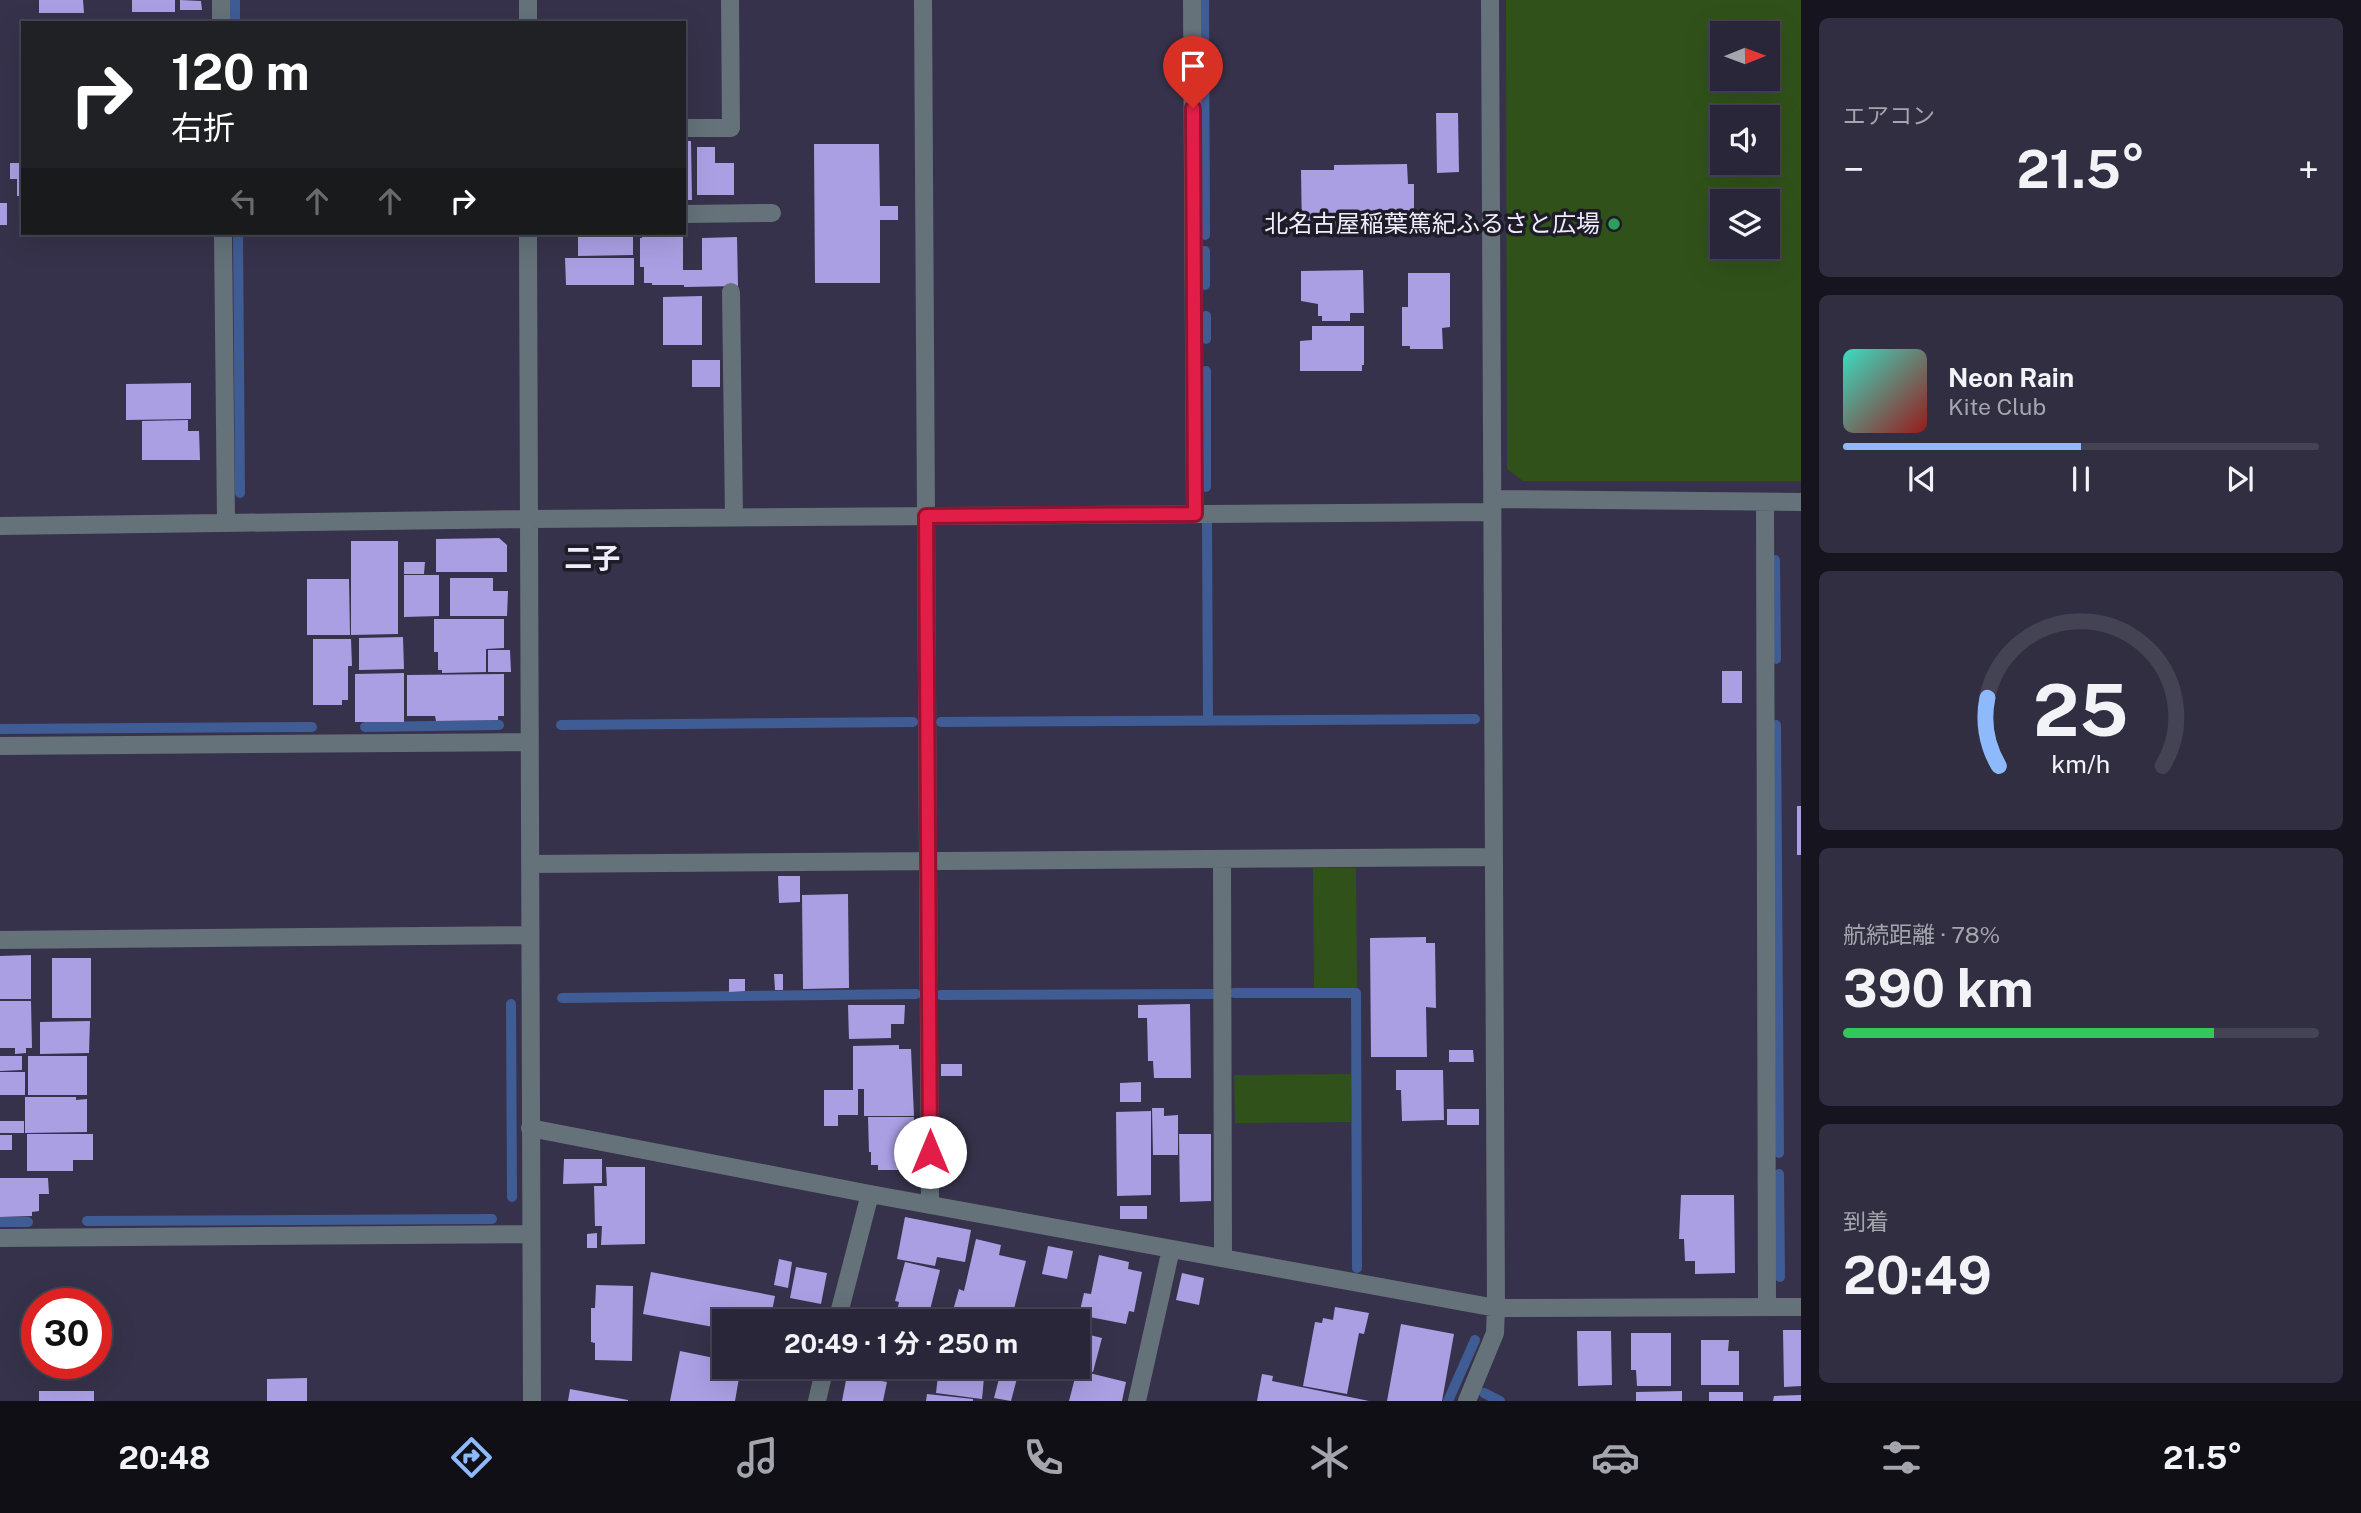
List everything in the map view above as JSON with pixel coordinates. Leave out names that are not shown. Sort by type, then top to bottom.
[{"type":"street","points":[[221,0],[221,21]]},
{"type":"street","points":[[528,0],[528,21]]},
{"type":"street","points":[[686,128],[732,128],[730,0]]},
{"type":"street","points":[[923,0],[930,1205]]},
{"type":"street","points":[[1192,0],[1195,514]]},
{"type":"street","points":[[1467,1401],[1495,1333],[1496,1308],[1490,0]]},
{"type":"street","points":[[686,214],[772,213]]},
{"type":"street","points":[[223,235],[226,522]]},
{"type":"street","points":[[528,235],[532,1401]]},
{"type":"street","points":[[731,292],[734,517]]},
{"type":"street","points":[[1765,502],[1767,1307]]},
{"type":"street","points":[[0,526],[1195,514],[1492,506],[1801,502]]},
{"type":"street","points":[[0,746],[529,742]]},
{"type":"street","points":[[530,864],[1493,857]]},
{"type":"street","points":[[1222,859],[1223,1258]]},
{"type":"street","points":[[0,940],[529,935]]},
{"type":"street","points":[[530,1128],[870,1194],[1496,1308],[1801,1307]]},
{"type":"street","points":[[840,1309],[870,1194]]},
{"type":"street","points":[[0,1238],[531,1234]]},
{"type":"street","points":[[1137,1401],[1171,1249]]},
{"type":"street","points":[[817,1401],[822,1379]]},
{"type":"green space","name":"北名古屋稲葉篤紀ふるさと広場","points":[[1506,0],[1801,0],[1801,481],[1523,481],[1507,469]]},
{"type":"green space","points":[[1313,868],[1356,868],[1357,988],[1314,988]]},
{"type":"green space","points":[[1351,1074],[1351,1122],[1235,1123],[1234,1075]]},
{"type":"building","points":[[39,0],[83,0],[84,13],[39,13]]},
{"type":"building","points":[[132,0],[175,0],[175,12],[132,12]]},
{"type":"building","points":[[180,0],[201,1],[202,10],[180,10]]},
{"type":"building","points":[[1436,113],[1458,113],[1459,172],[1437,173]]},
{"type":"building","points":[[686,141],[691,141],[692,200],[686,200]]},
{"type":"building","points":[[814,144],[879,144],[880,206],[898,206],[898,220],[880,220],[880,283],[815,283]]},
{"type":"building","points":[[697,147],[715,147],[715,163],[734,163],[734,195],[697,195]]},
{"type":"building","points":[[10,163],[21,163],[21,196],[17,196],[17,179],[10,179]]},
{"type":"building","points":[[1407,164],[1408,184],[1414,184],[1414,222],[1406,222],[1406,234],[1302,234],[1301,170],[1334,170],[1334,165]]},
{"type":"building","points":[[0,203],[7,203],[7,225],[0,225]]},
{"type":"building","points":[[578,235],[633,235],[633,255],[578,256]]},
{"type":"building","points":[[642,235],[683,235],[683,270],[702,270],[702,238],[737,237],[738,286],[684,287],[644,283],[644,267],[640,267]]},
{"type":"building","points":[[565,258],[634,258],[634,285],[566,285]]},
{"type":"building","points":[[1363,270],[1364,313],[1350,313],[1350,321],[1322,321],[1322,316],[1318,316],[1318,304],[1301,301],[1301,271]]},
{"type":"building","points":[[1408,273],[1450,273],[1450,327],[1442,328],[1443,349],[1410,349],[1410,346],[1402,346],[1402,307],[1408,307]]},
{"type":"building","points":[[702,296],[702,345],[663,345],[663,297]]},
{"type":"building","points":[[1312,326],[1364,326],[1362,371],[1300,371],[1300,341],[1312,340]]},
{"type":"building","points":[[692,360],[720,360],[720,387],[692,387]]},
{"type":"building","points":[[191,383],[191,419],[126,420],[126,384]]},
{"type":"building","points":[[188,420],[188,431],[199,431],[200,460],[142,460],[142,421]]},
{"type":"building","points":[[499,538],[507,545],[507,572],[436,572],[436,539]]},
{"type":"building","points":[[351,541],[398,541],[398,634],[351,635]]},
{"type":"building","points":[[404,562],[425,562],[424,574],[404,574]]},
{"type":"building","points":[[404,575],[439,575],[439,616],[404,617]]},
{"type":"building","points":[[450,578],[493,578],[493,591],[508,591],[507,616],[450,616]]},
{"type":"building","points":[[307,579],[349,579],[350,635],[307,635]]},
{"type":"building","points":[[434,619],[504,619],[504,648],[486,649],[486,672],[442,673],[442,670],[438,670],[438,652],[434,652]]},
{"type":"building","points":[[403,637],[404,669],[359,670],[359,638]]},
{"type":"building","points":[[313,639],[351,639],[352,666],[348,666],[348,700],[342,700],[342,705],[313,705]]},
{"type":"building","points":[[488,650],[510,650],[511,672],[488,672]]},
{"type":"building","points":[[1722,671],[1742,671],[1742,703],[1722,703]]},
{"type":"building","points":[[404,673],[404,722],[355,722],[355,674]]},
{"type":"building","points":[[504,674],[504,716],[498,716],[498,720],[436,721],[435,716],[407,716],[407,675]]},
{"type":"building","points":[[1797,806],[1801,806],[1801,855],[1797,855]]},
{"type":"building","points":[[778,876],[800,876],[800,902],[779,903]]},
{"type":"building","points":[[848,894],[849,988],[803,989],[802,895]]},
{"type":"building","points":[[1426,937],[1426,943],[1435,943],[1436,1008],[1426,1007],[1427,1057],[1371,1057],[1370,938]]},
{"type":"building","points":[[31,955],[31,999],[0,999],[0,956]]},
{"type":"building","points":[[52,958],[91,958],[91,1018],[52,1018]]},
{"type":"building","points":[[774,974],[783,974],[783,990],[775,990]]},
{"type":"building","points":[[729,979],[745,979],[745,991],[729,992]]},
{"type":"building","points":[[0,1001],[31,1001],[32,1048],[26,1048],[26,1053],[15,1054],[15,1048],[0,1048]]},
{"type":"building","points":[[1190,1004],[1191,1078],[1154,1078],[1153,1061],[1148,1061],[1147,1018],[1138,1018],[1138,1005]]},
{"type":"building","points":[[848,1005],[905,1005],[904,1024],[891,1024],[891,1038],[849,1039]]},
{"type":"building","points":[[90,1021],[89,1053],[40,1054],[40,1022]]},
{"type":"building","points":[[899,1045],[899,1049],[911,1049],[914,1116],[864,1116],[864,1089],[858,1089],[858,1115],[838,1115],[838,1126],[824,1126],[824,1090],[853,1090],[853,1046]]},
{"type":"building","points":[[1449,1050],[1473,1050],[1474,1062],[1449,1062]]},
{"type":"building","points":[[0,1056],[22,1056],[22,1070],[0,1071]]},
{"type":"building","points":[[28,1056],[87,1056],[87,1095],[28,1095]]},
{"type":"building","points":[[941,1064],[962,1064],[962,1076],[941,1076]]},
{"type":"building","points":[[1396,1070],[1443,1070],[1444,1120],[1402,1121],[1401,1090],[1396,1090]]},
{"type":"building","points":[[0,1072],[25,1072],[25,1095],[0,1095]]},
{"type":"building","points":[[1141,1082],[1141,1102],[1120,1102],[1120,1083]]},
{"type":"building","points":[[25,1097],[87,1099],[87,1132],[25,1133]]},
{"type":"building","points":[[1152,1108],[1164,1108],[1164,1116],[1178,1115],[1178,1155],[1153,1155]]},
{"type":"building","points":[[1447,1109],[1479,1109],[1479,1125],[1447,1125]]},
{"type":"building","points":[[1151,1111],[1151,1195],[1117,1196],[1116,1112]]},
{"type":"building","points":[[868,1117],[914,1117],[914,1170],[878,1170],[878,1165],[871,1165]]},
{"type":"building","points":[[0,1121],[24,1121],[24,1133],[0,1133]]},
{"type":"building","points":[[27,1134],[93,1134],[93,1160],[73,1160],[73,1171],[27,1171]]},
{"type":"building","points":[[1179,1134],[1211,1134],[1211,1201],[1180,1202]]},
{"type":"building","points":[[0,1135],[12,1135],[12,1150],[0,1150]]},
{"type":"building","points":[[564,1159],[602,1159],[602,1183],[563,1184]]},
{"type":"building","points":[[606,1167],[645,1167],[645,1244],[601,1245],[602,1226],[595,1226],[594,1186],[607,1186]]},
{"type":"building","points":[[0,1178],[48,1178],[49,1194],[39,1194],[39,1211],[32,1212],[32,1216],[0,1217]]},
{"type":"building","points":[[1681,1195],[1734,1195],[1735,1273],[1695,1274],[1695,1261],[1685,1261],[1684,1239],[1679,1239]]},
{"type":"building","points":[[1120,1206],[1147,1206],[1147,1219],[1120,1219]]},
{"type":"building","points":[[905,1217],[971,1230],[965,1262],[937,1257],[935,1266],[897,1259]]},
{"type":"building","points":[[597,1233],[597,1248],[587,1248],[587,1234]]},
{"type":"building","points":[[976,1239],[1001,1245],[999,1255],[1026,1261],[1014,1309],[953,1309],[959,1289],[964,1291]]},
{"type":"building","points":[[1048,1246],[1073,1251],[1067,1279],[1042,1274]]},
{"type":"building","points":[[1099,1255],[1129,1262],[1128,1269],[1142,1272],[1134,1312],[1129,1311],[1126,1324],[1090,1317],[1090,1309],[1080,1309],[1084,1293],[1091,1294]]},
{"type":"building","points":[[779,1259],[792,1262],[788,1288],[774,1285]]},
{"type":"building","points":[[905,1262],[940,1270],[930,1309],[898,1309],[899,1302],[895,1301]]},
{"type":"building","points":[[796,1267],[827,1273],[821,1304],[790,1298]]},
{"type":"building","points":[[651,1272],[775,1296],[772,1309],[712,1309],[712,1327],[643,1314]]},
{"type":"building","points":[[1182,1273],[1204,1278],[1199,1305],[1176,1300]]},
{"type":"building","points":[[596,1285],[633,1286],[632,1361],[595,1360],[595,1343],[591,1342],[591,1308],[595,1308]]},
{"type":"building","points":[[1335,1307],[1369,1313],[1364,1334],[1359,1333],[1347,1394],[1303,1386],[1315,1322],[1322,1323],[1323,1318],[1333,1320]]},
{"type":"building","points":[[1401,1324],[1454,1334],[1442,1401],[1387,1401]]},
{"type":"building","points":[[1783,1330],[1801,1330],[1801,1386],[1784,1387]]},
{"type":"building","points":[[1577,1331],[1611,1331],[1612,1385],[1578,1386]]},
{"type":"building","points":[[1631,1333],[1671,1333],[1671,1386],[1637,1386],[1636,1370],[1631,1370]]},
{"type":"building","points":[[1090,1335],[1102,1338],[1093,1372],[1090,1371]]},
{"type":"building","points":[[1701,1340],[1729,1340],[1728,1351],[1739,1351],[1739,1385],[1701,1385]]},
{"type":"building","points":[[680,1351],[712,1358],[712,1379],[739,1379],[735,1401],[670,1401]]},
{"type":"building","points":[[1090,1373],[1126,1382],[1122,1401],[1069,1401],[1075,1379],[1090,1379]]},
{"type":"building","points":[[1262,1374],[1273,1376],[1272,1381],[1369,1401],[1257,1401]]},
{"type":"building","points":[[307,1378],[307,1401],[267,1401],[267,1379]]},
{"type":"building","points":[[846,1379],[887,1382],[883,1401],[842,1401]]},
{"type":"building","points":[[938,1379],[984,1379],[982,1399],[936,1393]]},
{"type":"building","points":[[999,1379],[1017,1379],[1011,1401],[994,1398]]},
{"type":"building","points":[[570,1389],[628,1400],[628,1401],[568,1401]]},
{"type":"building","points":[[39,1391],[94,1391],[94,1401],[39,1401]]},
{"type":"building","points":[[1682,1391],[1682,1401],[1636,1401],[1636,1392]]},
{"type":"building","points":[[1709,1392],[1743,1392],[1743,1401],[1709,1401]]},
{"type":"building","points":[[927,1394],[973,1399],[973,1401],[926,1401]]},
{"type":"building","points":[[1801,1395],[1801,1401],[1773,1401],[1774,1396]]},
{"type":"waterway","points":[[235,0],[235,21]]},
{"type":"waterway","points":[[1204,0],[1205,235]]},
{"type":"waterway","points":[[238,235],[240,493]]},
{"type":"waterway","points":[[1205,251],[1205,285]]},
{"type":"waterway","points":[[1206,316],[1206,339]]},
{"type":"waterway","points":[[1206,371],[1206,487]]},
{"type":"waterway","points":[[1207,523],[1208,721]]},
{"type":"waterway","points":[[1775,560],[1776,659]]},
{"type":"waterway","points":[[941,722],[1475,719]]},
{"type":"waterway","points":[[561,725],[913,722]]},
{"type":"waterway","points":[[365,727],[499,725]]},
{"type":"waterway","points":[[1776,725],[1779,1153]]},
{"type":"waterway","points":[[0,729],[312,727]]},
{"type":"waterway","points":[[1234,993],[1356,993],[1357,1268]]},
{"type":"waterway","points":[[562,998],[916,994]]},
{"type":"waterway","points":[[941,995],[1212,994]]},
{"type":"waterway","points":[[511,1004],[512,1197]]},
{"type":"waterway","points":[[1779,1174],[1780,1277]]},
{"type":"waterway","points":[[87,1221],[492,1219]]},
{"type":"waterway","points":[[0,1222],[28,1222]]},
{"type":"waterway","points":[[1448,1401],[1475,1340]]},
{"type":"waterway","points":[[1484,1393],[1500,1401]]},
{"type":"place","name":"北名古屋稲葉篤紀ふるさと広場","points":[[1614,224]]},
{"type":"district","name":"二子","points":[[592,558]]},
{"type":"route","points":[[930,1152],[926,516],[1195,514],[1193,108]]}]
